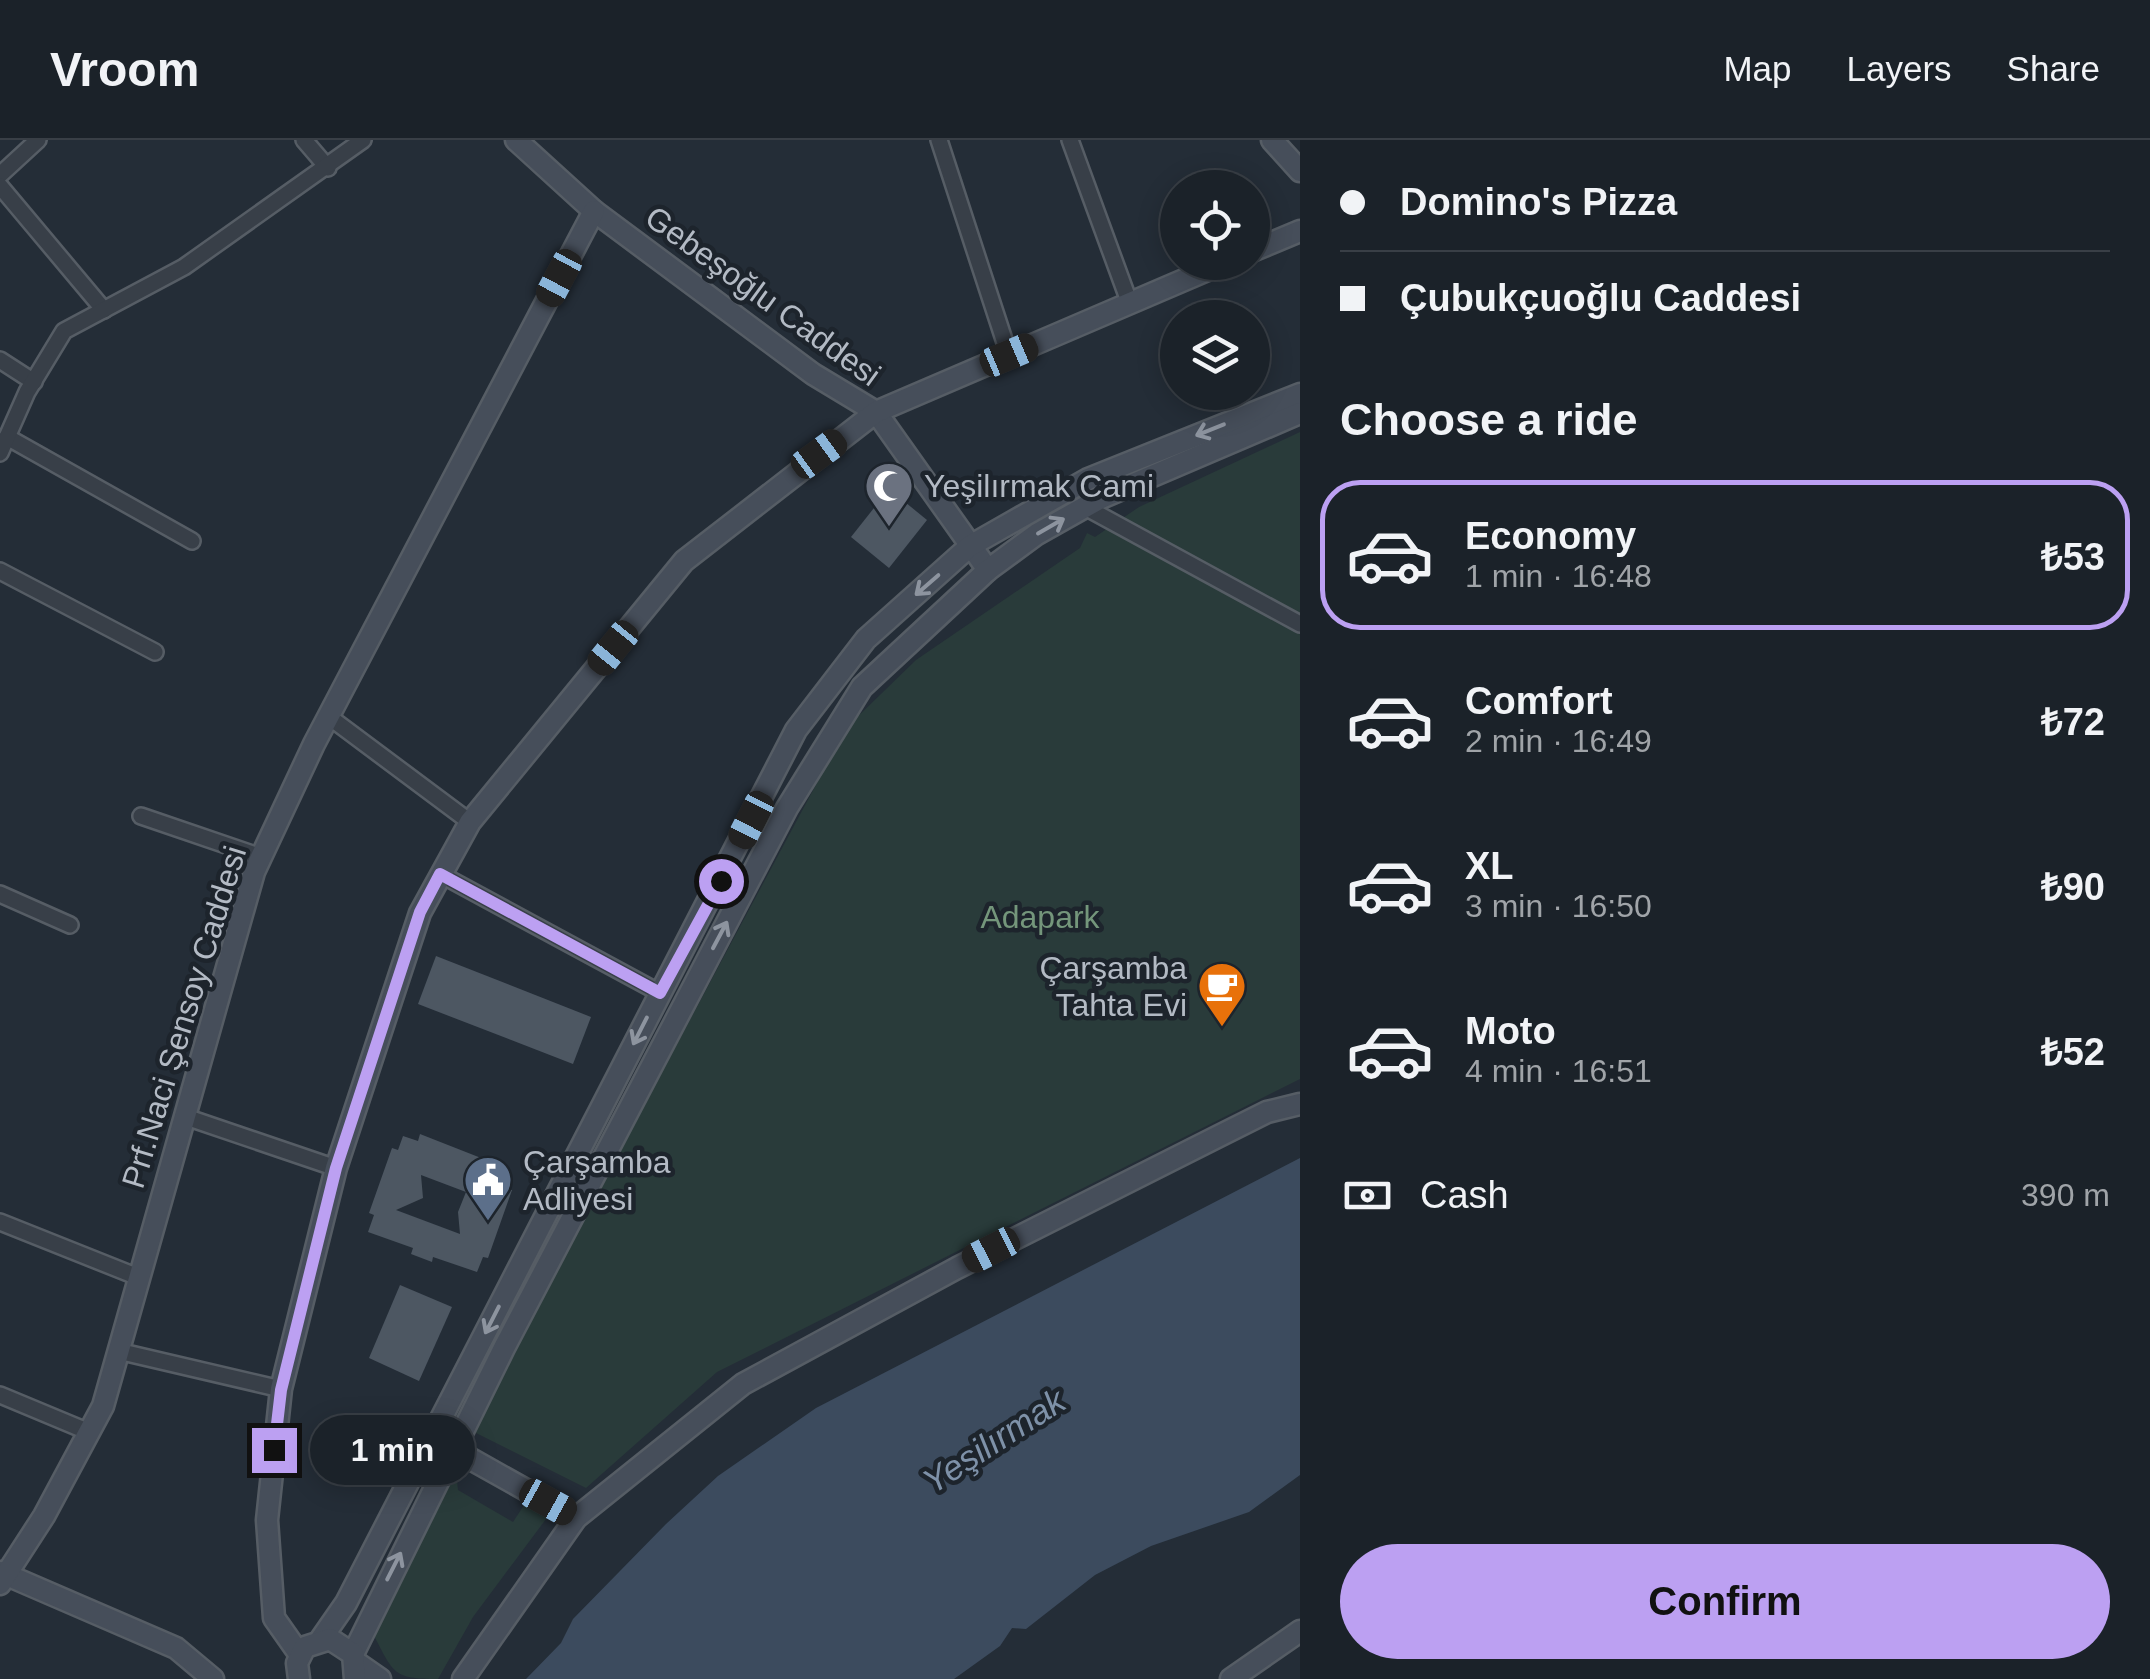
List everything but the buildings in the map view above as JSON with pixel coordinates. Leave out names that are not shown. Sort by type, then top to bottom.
[{"type":"main road","name":"Gebeşoğlu Caddesi","points":[[516,140],[594,210],[813,374],[876,412],[988,570]]},
{"type":"main road","points":[[1272,140],[1300,171]]},
{"type":"main road","name":"Prf.Naci Şensoy Caddesi","points":[[3,1577],[103,1406],[183,1116],[261,856],[328,716],[594,210]]},
{"type":"main road","points":[[1270,244],[1300,231]]},
{"type":"main road","points":[[1185,280],[876,412],[684,561],[470,822],[420,912],[336,1168],[281,1390],[267,1520],[274,1618],[295,1669],[346,1603],[796,730],[866,639],[970,546],[1088,480],[1300,394]]},
{"type":"main road","points":[[355,1665],[453,1450],[809,766],[862,686],[988,570],[1085,507],[1300,414]]},
{"type":"main road","points":[[463,1679],[576,1518],[744,1384],[1026,1233],[1267,1112],[1300,1104]]},
{"type":"main road","points":[[453,1450],[576,1518]]},
{"type":"main road","points":[[3,1577],[176,1648],[213,1679]]},
{"type":"main road","points":[[1240,1677],[1300,1631]]},
{"type":"main road","points":[[321,1639],[340,1641],[355,1665],[380,1679]]},
{"type":"street","points":[[0,174],[38,140]]},
{"type":"street","points":[[304,140],[328,168]]},
{"type":"street","points":[[0,453],[64,331],[184,266],[363,140]]},
{"type":"street","points":[[939,140],[1009,355]]},
{"type":"street","points":[[1070,140],[1130,304]]},
{"type":"street","points":[[0,186],[104,310]]},
{"type":"street","points":[[0,360],[34,382]]},
{"type":"street","points":[[7,438],[192,541]]},
{"type":"street","points":[[1085,507],[1300,624]]},
{"type":"street","points":[[0,571],[155,652]]},
{"type":"street","points":[[328,716],[470,822]]},
{"type":"street","points":[[141,816],[261,856]]},
{"type":"street","points":[[440,874],[660,993]]},
{"type":"street","points":[[0,894],[70,925]]},
{"type":"street","points":[[183,1116],[336,1168]]},
{"type":"street","points":[[0,1222],[138,1277]]},
{"type":"street","points":[[118,1351],[281,1390]]},
{"type":"street","points":[[0,1395],[89,1432]]},
{"type":"green space","name":"Adapark","points":[[1300,432],[1300,1079],[717,1372],[586,1488],[470,1430],[847,727],[916,660],[1080,548],[1087,533],[1095,537],[1139,507]]},
{"type":"green space","points":[[456,1472],[458,1490],[513,1522],[528,1499],[552,1511],[473,1617],[438,1679],[411,1677],[396,1671],[373,1634],[441,1484]]},
{"type":"water","name":"Yeşilırmak","points":[[1300,1158],[1300,1475],[1249,1512],[1151,1546],[1095,1575],[1026,1629],[1012,1628],[1000,1646],[954,1679],[526,1679],[561,1643],[573,1619],[666,1524],[718,1476],[816,1408]]},
{"type":"place","name":"Yeşilırmak Cami","points":[[889,528]]},
{"type":"place","name":"Çarşamba Tahta Evi","points":[[1222,1028]]},
{"type":"place","name":"Çarşamba Adliyesi","points":[[488,1222]]},
{"type":"route","points":[[274,1450],[281,1390],[336,1168],[420,912],[440,874],[660,993],[721,881]]}]
